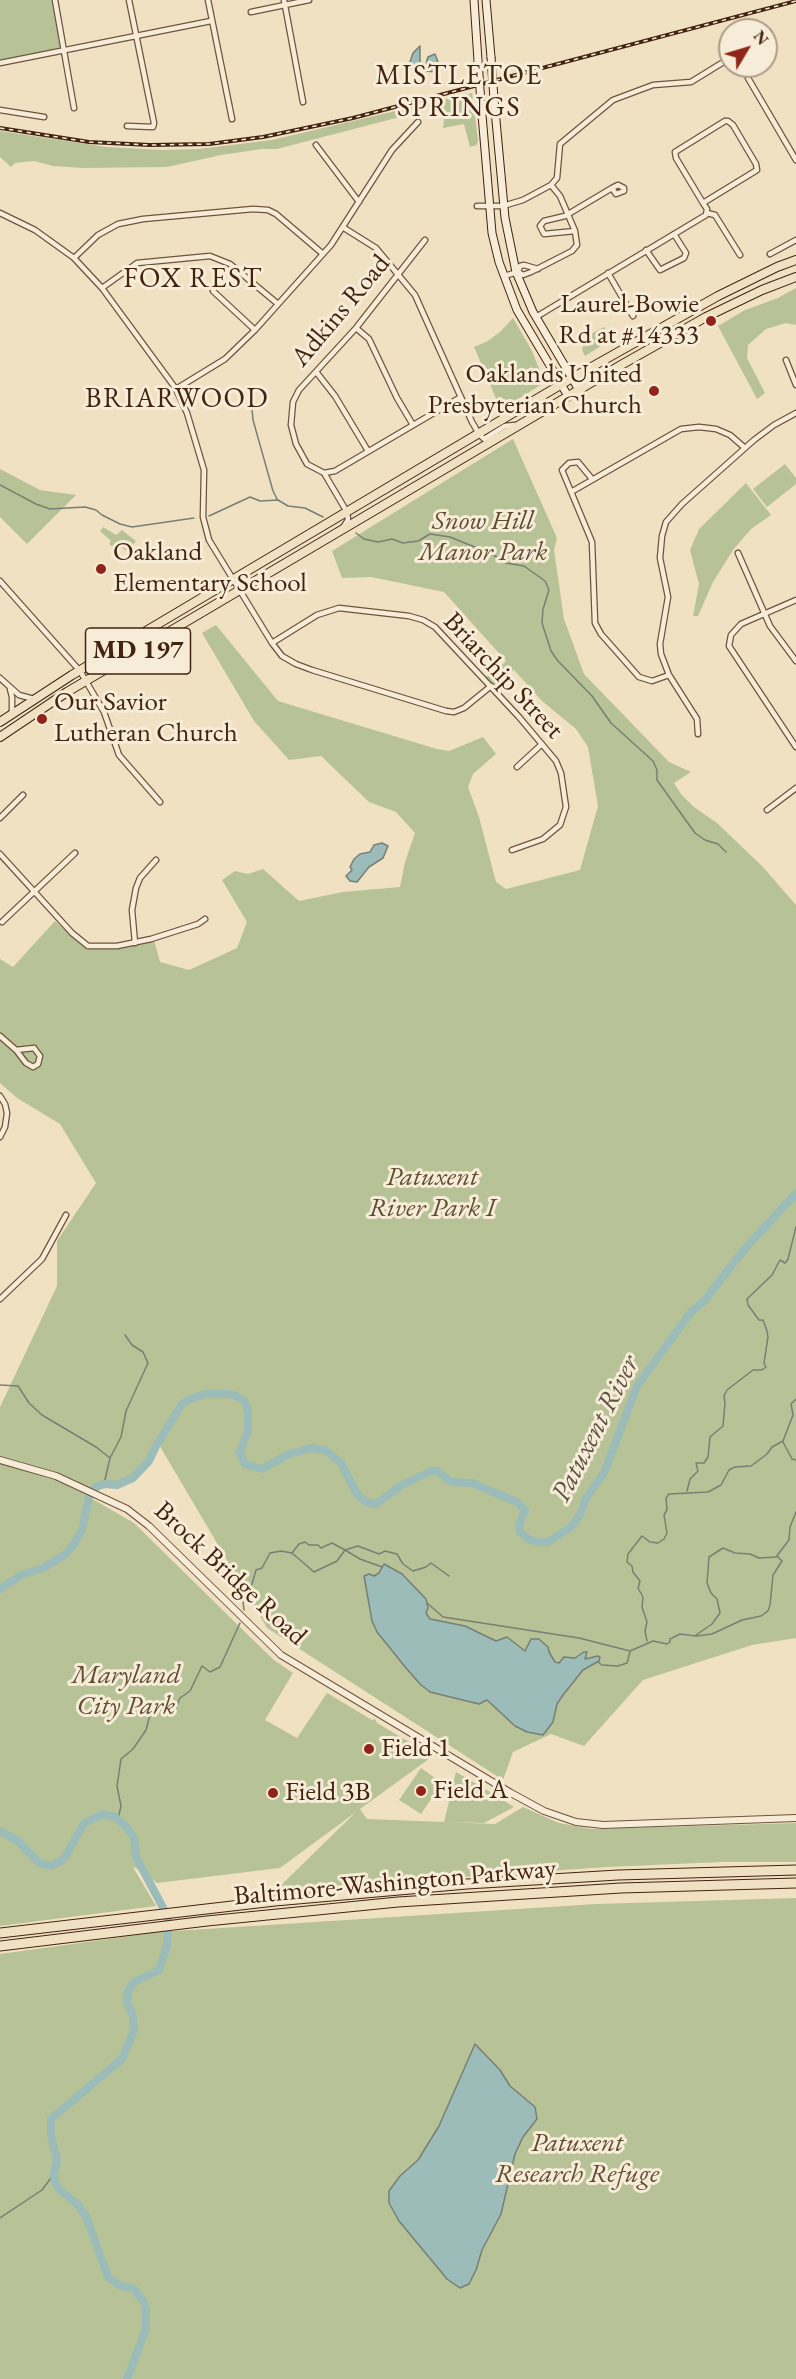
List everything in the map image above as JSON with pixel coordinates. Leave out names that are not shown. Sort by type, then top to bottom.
[{"type":"highway","name":"Baltimore-Washington Parkway","points":[[0,1933],[338,1895],[543,1879],[796,1870]]},
{"type":"highway","name":"Baltimore-Washington Parkway","points":[[0,1946],[207,1921],[479,1896],[698,1885],[796,1884]]},
{"type":"main road","points":[[474,0],[493,243],[503,277],[517,310],[568,396]]},
{"type":"main road","points":[[486,0],[503,206],[508,239],[517,272],[536,316],[579,390]]},
{"type":"main road","points":[[777,267],[796,254]]},
{"type":"main road","name":"MD 197","points":[[0,722],[80,671],[572,378],[693,309],[777,267],[796,260]]},
{"type":"main road","name":"MD 197","points":[[0,737],[87,681],[568,396],[706,317],[796,277]]},
{"type":"street","points":[[55,0],[74,108]]},
{"type":"street","points":[[127,126],[153,127],[154,123],[129,0]]},
{"type":"street","points":[[208,0],[232,119]]},
{"type":"street","points":[[251,12],[284,2],[309,0]]},
{"type":"street","points":[[284,2],[303,102]]},
{"type":"street","points":[[0,63],[212,21]]},
{"type":"street","points":[[477,206],[503,206],[527,199],[551,185],[557,178],[560,144],[609,102],[653,86],[691,82],[718,65]]},
{"type":"street","points":[[748,78],[796,160]]},
{"type":"street","points":[[0,110],[44,117]]},
{"type":"street","points":[[703,203],[757,170],[756,164],[728,121],[675,152],[676,158],[707,213]]},
{"type":"street","points":[[176,389],[225,359],[255,330],[344,228],[393,150],[418,122]]},
{"type":"street","points":[[316,146],[359,202]]},
{"type":"street","points":[[517,272],[523,276],[538,269],[575,249],[578,243],[560,196],[551,185]]},
{"type":"street","points":[[575,231],[546,234],[541,232],[541,223],[568,214],[612,188]]},
{"type":"street","points":[[74,258],[98,235],[118,224],[143,219],[253,209],[268,210],[276,214],[323,254]]},
{"type":"street","points":[[0,213],[35,230],[74,258],[102,288],[176,389],[188,413],[204,471],[203,517],[206,533],[282,656],[296,664],[446,711],[454,712],[464,708],[491,686]]},
{"type":"street","points":[[536,316],[707,213],[716,215],[740,255]]},
{"type":"street","points":[[344,228],[376,248],[417,298],[479,434],[484,439],[505,426],[519,425]]},
{"type":"street","points":[[646,250],[660,270],[684,258],[686,253],[674,234]]},
{"type":"street","name":"Adkins Road","points":[[347,512],[324,473],[307,464],[296,444],[291,425],[294,398],[356,328],[426,240]]},
{"type":"street","points":[[770,254],[796,240]]},
{"type":"street","points":[[102,288],[137,263],[210,256],[230,264],[278,304]]},
{"type":"street","points":[[503,277],[517,272],[524,265],[538,269]]},
{"type":"street","points":[[608,273],[633,316]]},
{"type":"street","points":[[213,291],[255,330]]},
{"type":"street","points":[[356,328],[369,339],[397,398],[413,424]]},
{"type":"street","points":[[786,360],[796,385]]},
{"type":"street","points":[[317,373],[335,396],[368,451]]},
{"type":"street","points":[[324,473],[335,471],[461,397]]},
{"type":"street","points":[[698,734],[697,719],[662,660],[660,648],[668,597],[660,552],[663,529],[676,510],[745,448],[767,430],[796,413]]},
{"type":"street","points":[[572,492],[681,429],[699,427],[717,429],[730,435],[745,448]]},
{"type":"street","points":[[592,479],[580,463],[567,464],[562,470],[562,475],[572,492],[592,543],[594,619],[598,629],[641,678],[657,680],[669,675]]},
{"type":"street","points":[[341,531],[348,520],[347,512]]},
{"type":"street","points":[[738,553],[764,614],[796,661]]},
{"type":"street","points":[[0,581],[80,671],[104,712],[119,755],[160,802]]},
{"type":"street","points":[[796,600],[737,627],[731,635],[729,646],[796,747]]},
{"type":"street","name":"Briarchip Street","points":[[272,643],[317,615],[345,608],[409,616],[435,627],[542,744],[556,761],[561,773],[566,797],[564,819],[556,830],[543,839],[512,850]]},
{"type":"street","points":[[0,678],[22,697],[34,699]]},
{"type":"street","points":[[8,686],[12,696],[12,713]]},
{"type":"street","points":[[517,766],[542,744]]},
{"type":"street","points":[[767,810],[796,788]]},
{"type":"street","points":[[0,818],[23,795]]},
{"type":"street","points":[[2,921],[75,853]]},
{"type":"street","points":[[0,854],[72,933],[88,946],[107,947],[135,943],[198,924],[205,919]]},
{"type":"street","points":[[135,943],[132,910],[136,888],[140,878],[156,860]]},
{"type":"street","points":[[0,1036],[16,1050],[26,1063],[33,1067],[40,1060],[39,1053],[34,1048],[16,1050]]},
{"type":"street","points":[[0,1096],[7,1113],[5,1127],[0,1137]]},
{"type":"street","points":[[0,1299],[42,1259],[66,1215]]},
{"type":"street","name":"Brock Bridge Road","points":[[0,1460],[56,1476],[128,1509],[149,1526],[281,1655],[544,1811],[576,1822],[603,1825],[796,1818]]},
{"type":"green space","points":[[0,0],[55,0],[65,51],[0,63]]},
{"type":"green space","points":[[472,93],[478,140],[477,145],[470,147],[464,124],[443,128],[442,109],[433,105],[396,118],[277,149],[221,155],[167,167],[82,168],[53,166],[34,161],[15,163],[11,167],[0,157],[0,131],[106,147],[199,149],[272,140]]},
{"type":"green space","points":[[796,288],[796,325],[786,323],[766,329],[748,345],[747,358],[765,393],[757,399],[718,326],[745,310],[778,298]]},
{"type":"green space","points":[[513,318],[532,351],[542,376],[542,384],[501,410],[474,347],[488,341]]},
{"type":"green space","points":[[604,327],[611,340],[585,356],[582,350],[585,337]]},
{"type":"green space","points":[[513,439],[557,538],[554,550],[564,619],[584,674],[669,762],[691,772],[674,783],[681,794],[694,807],[717,823],[763,867],[796,905],[796,1638],[752,1645],[643,1680],[584,1746],[551,1734],[513,1752],[503,1780],[267,1628],[158,1443],[147,1465],[133,1478],[117,1485],[99,1485],[89,1497],[134,1523],[274,1660],[293,1673],[265,1720],[297,1738],[327,1693],[372,1720],[375,1719],[377,1723],[433,1756],[360,1809],[367,1819],[495,1824],[523,1807],[559,1823],[592,1829],[796,1823],[796,1862],[721,1862],[607,1867],[276,1890],[356,1812],[280,1868],[157,1883],[133,1867],[156,1906],[0,1926],[0,1407],[57,1286],[57,1241],[96,1183],[60,1124],[17,1098],[0,1083],[0,959],[13,967],[55,921],[75,939],[98,948],[119,948],[154,940],[160,962],[189,970],[237,948],[247,922],[222,880],[235,871],[248,874],[263,869],[299,901],[343,892],[400,887],[405,862],[415,833],[396,812],[369,802],[321,756],[289,760],[254,721],[202,633],[216,625],[278,701],[437,749],[449,751],[483,737],[496,754],[473,774],[468,787],[479,817],[496,882],[506,889],[580,870],[598,806],[588,747],[576,729],[542,701],[514,670],[498,683],[498,690],[484,676],[491,676],[506,661],[444,592],[371,577],[342,578],[332,551]]},
{"type":"green space","points":[[785,464],[796,478],[796,484],[767,507],[753,489]]},
{"type":"green space","points":[[0,469],[40,490],[76,495],[27,544],[0,517]]},
{"type":"green space","points":[[746,483],[771,515],[751,529],[733,550],[713,582],[698,616],[693,616],[699,584],[690,550],[699,529]]},
{"type":"green space","points":[[103,527],[116,535],[122,530],[136,541],[128,552],[121,547],[117,550],[109,544],[111,541],[100,531]]},
{"type":"green space","name":"Field A","points":[[421,1768],[442,1783],[421,1814],[399,1800]]},
{"type":"green space","points":[[456,1772],[514,1807],[484,1823],[444,1822]]},
{"type":"green space","name":"Patuxent Research Refuge","points":[[796,1898],[796,2379],[0,2379],[0,1954],[159,1932],[596,1904]]},
{"type":"water","points":[[420,46],[420,63],[426,64],[428,57],[435,54],[438,62],[436,72],[426,71],[417,75],[409,65],[413,53]]},
{"type":"water","points":[[382,843],[388,846],[383,858],[369,867],[357,882],[350,881],[346,876],[352,870],[350,867],[354,859],[360,854],[370,852],[374,845]]},
{"type":"water","points":[[384,1564],[402,1574],[426,1599],[428,1608],[426,1613],[430,1619],[465,1626],[496,1641],[507,1637],[525,1651],[531,1639],[539,1639],[548,1647],[555,1662],[559,1663],[564,1657],[575,1658],[584,1652],[587,1652],[585,1659],[598,1656],[599,1661],[583,1670],[563,1695],[557,1704],[553,1722],[543,1735],[527,1732],[515,1726],[487,1700],[479,1704],[430,1692],[406,1668],[377,1632],[372,1621],[364,1576],[369,1574],[374,1576],[379,1573]]},
{"type":"water","points":[[475,2044],[500,2070],[510,2086],[535,2107],[537,2119],[523,2137],[515,2154],[501,2214],[482,2250],[476,2270],[469,2284],[460,2288],[447,2279],[399,2221],[389,2203],[389,2191],[400,2176],[418,2160],[439,2126]]},
{"type":"waterway","points":[[251,399],[253,420],[277,499]]},
{"type":"waterway","points":[[0,485],[50,509],[85,507],[96,510],[120,524],[132,527],[194,518]]},
{"type":"waterway","points":[[209,516],[250,497],[260,501],[278,500],[288,506],[305,508],[323,517]]},
{"type":"waterway","points":[[356,533],[364,539],[378,542],[392,539],[403,543],[418,541],[430,534],[450,537],[492,554],[506,563],[524,566],[545,581],[549,590],[543,609],[542,623],[551,651],[592,696],[611,723],[653,761],[657,770],[657,780],[695,833],[705,840],[718,844],[726,852]]},
{"type":"waterway","name":"Patuxent River","points":[[0,1589],[21,1575],[41,1569],[63,1556],[73,1546],[82,1530],[89,1497],[96,1487],[104,1484],[117,1485],[133,1478],[149,1461],[182,1404],[205,1394],[235,1395],[245,1402],[248,1410],[248,1430],[240,1453],[245,1464],[262,1469],[289,1454],[312,1448],[325,1450],[341,1463],[357,1494],[366,1502],[376,1504],[402,1485],[431,1471],[437,1471],[451,1482],[472,1483],[517,1502],[525,1510],[519,1526],[520,1532],[528,1539],[548,1542],[571,1527],[580,1515],[586,1498],[604,1473],[637,1386],[691,1312],[705,1300],[742,1252],[796,1193]]},
{"type":"waterway","points":[[687,1491],[690,1479],[698,1471],[696,1463],[704,1463],[708,1457],[710,1437],[723,1426],[724,1396],[727,1390],[753,1370],[762,1370],[766,1367],[764,1363],[767,1331],[763,1320],[759,1320],[748,1305],[747,1299],[772,1275],[780,1260],[785,1263],[788,1259],[796,1227]]},
{"type":"waterway","points":[[110,1458],[121,1437],[126,1411],[148,1363],[143,1352],[132,1345],[125,1335]]},
{"type":"waterway","points":[[0,1385],[18,1386],[29,1403],[42,1415],[96,1447],[110,1458],[104,1484]]},
{"type":"waterway","points":[[647,1641],[645,1631],[647,1622],[642,1607],[643,1597],[638,1588],[640,1581],[633,1572],[632,1566],[627,1562],[628,1554],[642,1536],[650,1542],[658,1543],[664,1539],[667,1533],[664,1515],[667,1510],[666,1498],[669,1494],[708,1492],[721,1485],[729,1470],[735,1467],[751,1466],[767,1454],[772,1447],[783,1441],[793,1415],[791,1404],[796,1399]]},
{"type":"waterway","points":[[783,1442],[792,1459],[796,1460]]},
{"type":"waterway","points":[[696,1635],[712,1624],[720,1613],[717,1599],[711,1593],[707,1583],[709,1557],[723,1548],[759,1558],[776,1557],[789,1540],[790,1527],[796,1512]]},
{"type":"waterway","points":[[244,1610],[242,1593],[252,1584],[256,1570],[262,1568],[270,1553],[281,1551],[292,1553],[299,1544],[305,1542],[321,1548],[332,1543],[345,1550],[358,1546],[379,1554],[385,1551],[397,1554],[403,1564],[413,1571],[431,1563],[449,1576]]},
{"type":"waterway","points":[[292,1553],[314,1572],[337,1561],[345,1550],[360,1559],[382,1567]]},
{"type":"waterway","points":[[427,1603],[443,1617],[579,1638],[630,1651],[653,1641],[667,1644],[670,1639],[680,1634],[696,1636],[712,1634],[742,1620],[761,1616],[768,1611],[773,1575],[782,1561],[777,1556]]},
{"type":"waterway","points":[[118,1819],[121,1806],[117,1786],[121,1759],[133,1749],[146,1730],[150,1715],[156,1710],[162,1710],[170,1715],[174,1713],[180,1698],[190,1691],[202,1666],[210,1672],[220,1667],[240,1623]]},
{"type":"waterway","points":[[598,1662],[602,1665],[618,1666],[627,1663],[630,1652]]},
{"type":"waterway","name":"Patuxent River","points":[[0,1831],[18,1841],[39,1863],[51,1866],[64,1859],[84,1823],[103,1814],[115,1817],[127,1827],[134,1838],[136,1857],[168,1917],[167,1946],[159,1970],[134,1982],[128,1991],[127,2002],[133,2016],[134,2030],[122,2059],[51,2119],[51,2135],[57,2160],[55,2182],[86,2216],[108,2277],[119,2285],[134,2289],[144,2302],[146,2329],[127,2379]]},
{"type":"waterway","points":[[0,2218],[42,2190],[54,2174]]},
{"type":"railway","points":[[0,128],[89,142],[150,145],[209,144],[263,137],[353,118],[796,1]]},
{"type":"place","name":"Laurel-Bowie Rd at #14333","points":[[711,321]]},
{"type":"place","name":"Oaklands United Presbyterian Church","points":[[654,391]]},
{"type":"place","name":"Oakland Elementary School","points":[[101,569]]},
{"type":"place","name":"Our Savior Lutheran Church","points":[[42,719]]},
{"type":"place","name":"Field 1","points":[[369,1749]]},
{"type":"place","name":"Field A","points":[[421,1791]]},
{"type":"place","name":"Field 3B","points":[[273,1793]]},
{"type":"district","name":"MISTLETOE SPRINGS","points":[[459,92]]},
{"type":"district","name":"FOX REST","points":[[193,279]]},
{"type":"district","name":"BRIARWOOD","points":[[177,399]]},
{"type":"park label","name":"Snow Hill Manor Park","points":[[483,538]]},
{"type":"park label","name":"Patuxent River Park I","points":[[432,1194]]},
{"type":"park label","name":"Maryland City Park","points":[[126,1692]]}]
